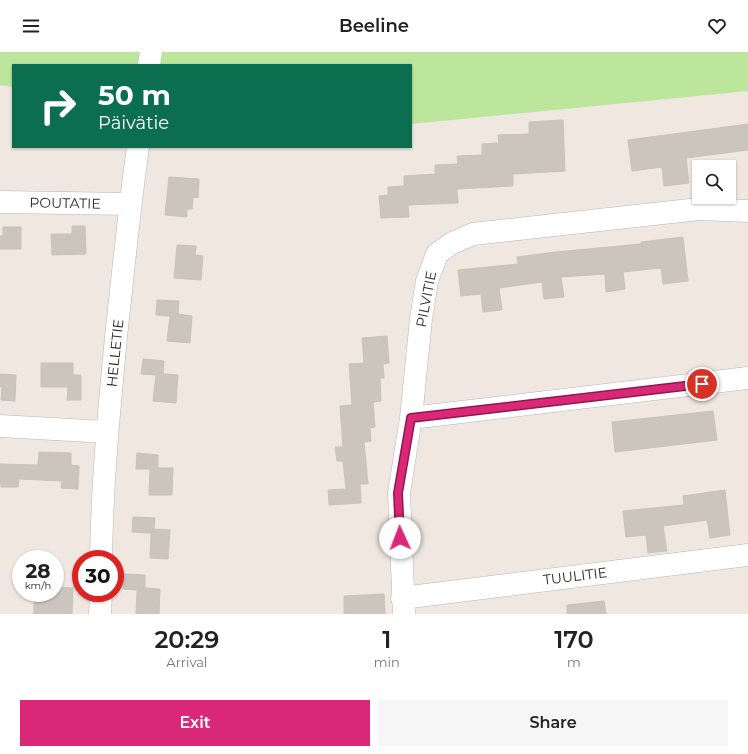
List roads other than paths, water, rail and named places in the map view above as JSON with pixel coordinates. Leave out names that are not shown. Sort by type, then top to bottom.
[{"type":"street","points":[[149,64],[151,52]]},
{"type":"street","name":"HELLETIE","points":[[101,550],[107,432],[130,204],[138,148]]},
{"type":"street","name":"POUTATIE","points":[[0,202],[130,204]]},
{"type":"street","name":"PILVITIE","points":[[403,606],[398,493],[411,418],[421,319],[427,281],[437,254],[452,243],[473,234],[691,209],[748,211]]},
{"type":"street","points":[[411,418],[748,378]]},
{"type":"street","points":[[0,426],[107,432]]},
{"type":"street","name":"TUULITIE","points":[[403,606],[748,555]]},
{"type":"street","points":[[100,602],[100,614]]}]
